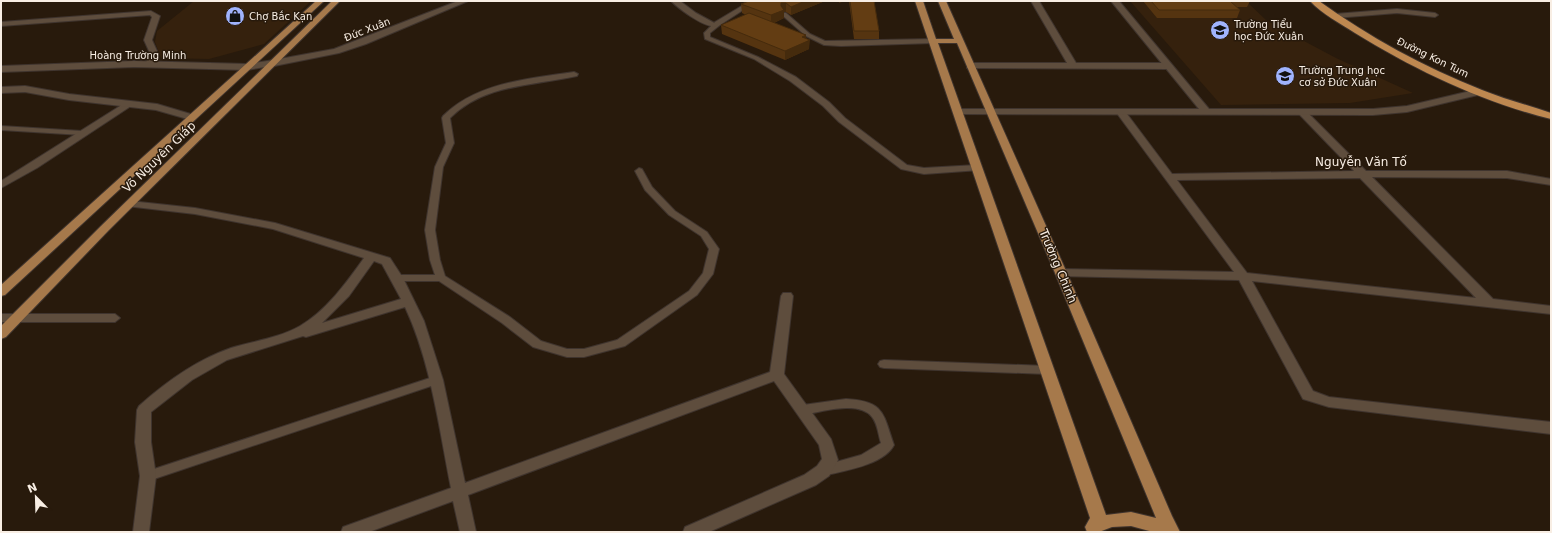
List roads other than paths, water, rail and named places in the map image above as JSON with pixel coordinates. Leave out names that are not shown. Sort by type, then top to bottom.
[{"type":"highway","name":"Đường Kon Tum","points":[[1314,1],[1335,16],[1385,46],[1479,92],[1551,116]]},
{"type":"main road","name":"Võ Nguyên Giáp","points":[[1,292],[191,117],[320,1]]},
{"type":"main road","name":"Võ Nguyên Giáp","points":[[1,334],[130,204],[336,1]]},
{"type":"main road","points":[[919,1],[1099,519],[1091,530]]},
{"type":"main road","name":"Trường Chinh","points":[[942,1],[1061,273],[1165,520],[1172,532]]},
{"type":"main road","points":[[933,41],[959,41]]},
{"type":"main road","points":[[1091,530],[1113,519],[1125,518],[1145,522],[1167,532]]},
{"type":"street","name":"Đức Xuân","points":[[274,63],[336,52],[464,1]]},
{"type":"street","points":[[675,1],[693,15],[714,25]]},
{"type":"street","points":[[1035,1],[1073,66]]},
{"type":"street","points":[[1115,1],[1208,113]]},
{"type":"street","points":[[1,24],[151,13],[156,16],[148,40],[153,51],[150,64]]},
{"type":"street","name":"Hoàng Trường Minh","points":[[1,69],[150,64],[247,67],[274,63]]},
{"type":"street","points":[[970,66],[1169,66]]},
{"type":"street","points":[[1,90],[25,89],[69,97],[171,110],[191,117]]},
{"type":"street","points":[[958,112],[1372,112],[1407,109],[1479,92]]},
{"type":"street","points":[[1,185],[128,104]]},
{"type":"street","points":[[1121,112],[1243,276],[1308,396],[1329,402],[1551,428]]},
{"type":"street","points":[[1302,112],[1489,303]]},
{"type":"street","name":"Nguyễn Văn Tố","points":[[1170,177],[1362,174],[1506,175],[1531,177],[1551,182]]},
{"type":"street","points":[[130,204],[195,211],[234,217],[275,226],[386,261],[398,278],[418,321],[436,380],[468,532]]},
{"type":"street","points":[[282,339],[311,325],[344,295],[371,256]]},
{"type":"street","points":[[1061,273],[1243,276],[1551,310]]},
{"type":"street","points":[[691,532],[810,480],[823,471],[830,460],[826,443],[777,375],[787,296]]},
{"type":"street","points":[[141,532],[148,476],[143,442],[144,410],[170,387],[205,364],[235,352],[409,301]]},
{"type":"street","points":[[349,532],[777,375]]},
{"type":"lane","points":[[754,1],[727,15],[714,25],[706,33],[707,38],[756,58],[793,79],[826,104],[842,120],[904,167],[924,171],[977,168]]},
{"type":"lane","points":[[1335,16],[1397,11],[1435,14]]},
{"type":"lane","points":[[784,14],[808,35],[824,42],[841,44],[933,41]]},
{"type":"lane","points":[[441,278],[435,260],[430,230],[439,167],[450,142],[446,118],[452,109],[474,95],[533,81],[574,74]]},
{"type":"lane","points":[[1,128],[82,133]]},
{"type":"lane","points":[[398,278],[441,278],[506,320],[537,344],[548,348],[567,353],[584,353],[621,344],[693,293],[708,274],[714,249],[704,234],[672,213],[648,188],[640,171]]},
{"type":"lane","points":[[1,318],[115,318]]},
{"type":"lane","points":[[884,364],[1047,370]]},
{"type":"lane","points":[[148,476],[436,380]]},
{"type":"lane","points":[[803,410],[857,402],[873,409],[881,420],[888,445],[879,453],[864,460],[823,471]]},
{"type":"place","name":"Chợ Bắc Kạn","points":[[235,16]]},
{"type":"place","name":"Trường Tiểu học Đức Xuân","points":[[1220,30]]},
{"type":"place","name":"Trường Trung học cơ sở Đức Xuân","points":[[1285,76]]}]
